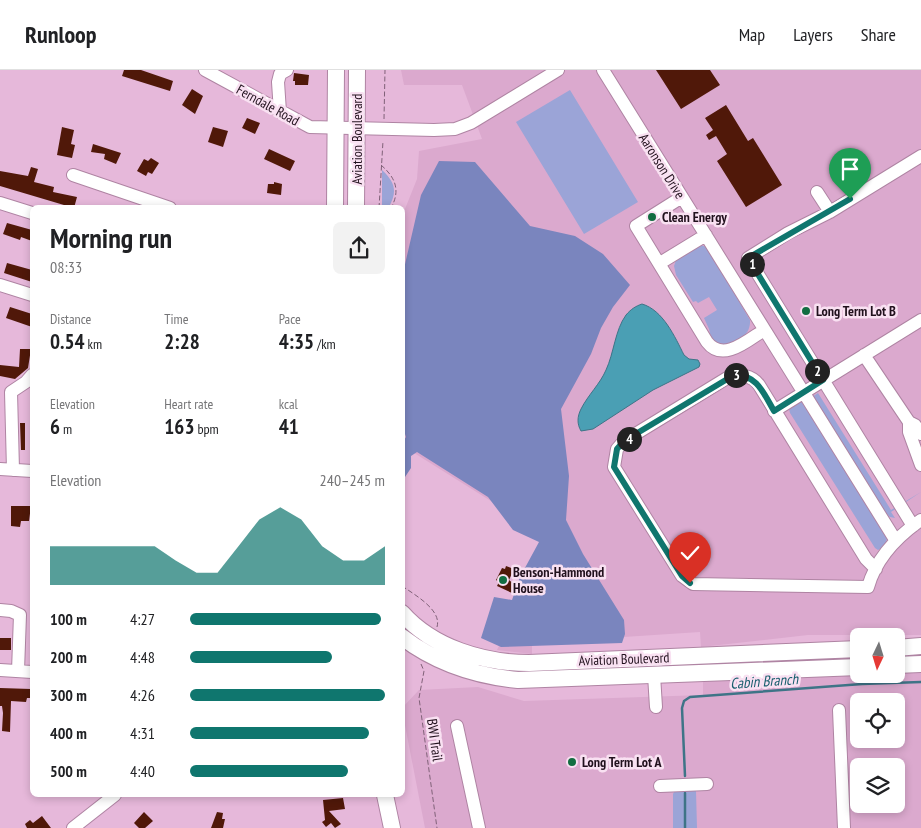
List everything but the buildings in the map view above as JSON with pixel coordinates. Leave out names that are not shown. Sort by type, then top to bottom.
[{"type":"main road","name":"Aviation Boulevard","points":[[335,205],[336,70]]},
{"type":"main road","name":"Aviation Boulevard","points":[[356,205],[357,70]]},
{"type":"main road","name":"Aviation Boulevard","points":[[408,619],[432,637],[457,649],[478,656],[508,662],[850,649]]},
{"type":"main road","name":"Aviation Boulevard","points":[[405,639],[450,665],[493,677],[532,680],[850,667]]},
{"type":"main road","points":[[905,647],[921,646]]},
{"type":"main road","points":[[654,675],[668,657]]},
{"type":"main road","points":[[905,665],[921,664]]},
{"type":"main road","points":[[385,797],[392,828]]},
{"type":"street","name":"Ferndale Road","points":[[205,70],[310,127],[357,128]]},
{"type":"street","points":[[357,128],[434,130],[463,127],[558,70]]},
{"type":"street","name":"Aaronson Drive","points":[[603,70],[896,541]]},
{"type":"street","points":[[280,112],[278,82],[283,72]]},
{"type":"street","points":[[876,569],[866,560],[755,380],[734,375],[621,444],[615,455],[614,467],[682,576],[690,583],[868,587],[876,569],[896,541],[917,523],[823,380],[748,258],[788,233],[830,212],[921,156]]},
{"type":"street","points":[[73,175],[161,205]]},
{"type":"street","points":[[817,192],[830,212]]},
{"type":"street","points":[[682,197],[636,226],[713,349],[721,352],[733,348],[764,330]]},
{"type":"street","points":[[0,203],[30,212]]},
{"type":"street","points":[[660,263],[706,235]]},
{"type":"street","points":[[0,285],[30,294]]},
{"type":"street","points":[[774,411],[921,320]]},
{"type":"street","points":[[864,355],[909,422],[915,425],[921,434]]},
{"type":"street","points":[[30,377],[11,392],[6,469],[30,471]]},
{"type":"street","points":[[909,422],[909,432],[921,465]]},
{"type":"street","points":[[0,610],[11,611],[20,615],[18,671]]},
{"type":"street","points":[[0,670],[30,672]]},
{"type":"street","points":[[654,675],[656,707]]},
{"type":"street","points":[[839,710],[844,828]]},
{"type":"street","points":[[457,726],[479,828]]},
{"type":"street","points":[[660,786],[707,784]]},
{"type":"street","points":[[74,828],[112,797]]},
{"type":"path","points":[[384,124],[385,70]]},
{"type":"path","points":[[379,205],[383,135]]},
{"type":"path","points":[[381,165],[393,176],[396,184],[396,199],[393,205]]},
{"type":"path","points":[[405,588],[436,614],[439,621],[434,632]]},
{"type":"path","name":"BWI Trail","points":[[420,660],[424,671],[419,698],[437,828]]},
{"type":"shaded area","points":[[401,70],[921,70],[921,635],[905,635],[905,628],[850,628],[850,635],[808,635],[701,647],[700,632],[532,643],[532,654],[497,650],[550,538],[405,447],[405,209],[417,179],[419,151],[482,139],[462,85],[404,85]]},
{"type":"shaded area","points":[[570,90],[638,202],[584,234],[516,122]]},
{"type":"shaded area","points":[[439,161],[475,162],[530,226],[575,236],[603,254],[630,285],[613,307],[601,328],[591,354],[561,409],[569,476],[566,520],[583,554],[624,620],[625,634],[622,643],[501,647],[481,638],[494,597],[512,600],[520,577],[539,542],[513,530],[488,497],[417,452],[411,456],[411,468],[405,477],[405,264],[421,195]]},
{"type":"shaded area","points":[[382,170],[390,179],[394,192],[390,205],[382,205]]},
{"type":"shaded area","points":[[700,245],[707,247],[750,320],[750,326],[745,335],[721,346],[711,338],[704,318],[717,310],[709,297],[698,303],[696,301],[693,302],[676,275],[674,266],[676,260]]},
{"type":"shaded area","points":[[642,304],[649,307],[662,318],[668,325],[684,355],[689,359],[698,360],[699,367],[653,390],[593,429],[581,431],[578,420],[580,412],[606,370],[622,321],[630,311]]},
{"type":"shaded area","points":[[818,393],[891,510],[921,492],[891,512],[895,518],[890,517],[882,510],[812,397]]},
{"type":"shaded area","points":[[801,401],[876,518],[887,539],[884,547],[878,550],[875,548],[790,413],[789,409]]},
{"type":"shaded area","name":"Long Term Lot A","points":[[921,670],[921,828],[425,828],[405,724],[405,705],[419,690],[478,687],[524,701],[703,695],[703,679],[850,675],[850,683],[905,683],[905,671]]},
{"type":"shaded area","points":[[696,791],[697,828],[673,828],[674,792]]},
{"type":"waterway","name":"Cabin Branch","points":[[685,776],[682,708],[684,701],[690,697],[862,684],[921,682]]},
{"type":"waterway","name":"Cabin Branch","points":[[685,793],[685,828]]},
{"type":"place","name":"Clean Energy","points":[[652,217]]},
{"type":"place","name":"Long Term Lot B","points":[[806,311]]},
{"type":"place","name":"Benson-Hammond House","points":[[503,580]]},
{"type":"place","name":"Long Term Lot A","points":[[572,762]]},
{"type":"route","points":[[690,583],[682,576],[614,467],[617,449],[624,441],[734,375],[749,377],[755,380],[774,411],[823,380],[748,258],[788,233],[830,212],[850,199]]}]
